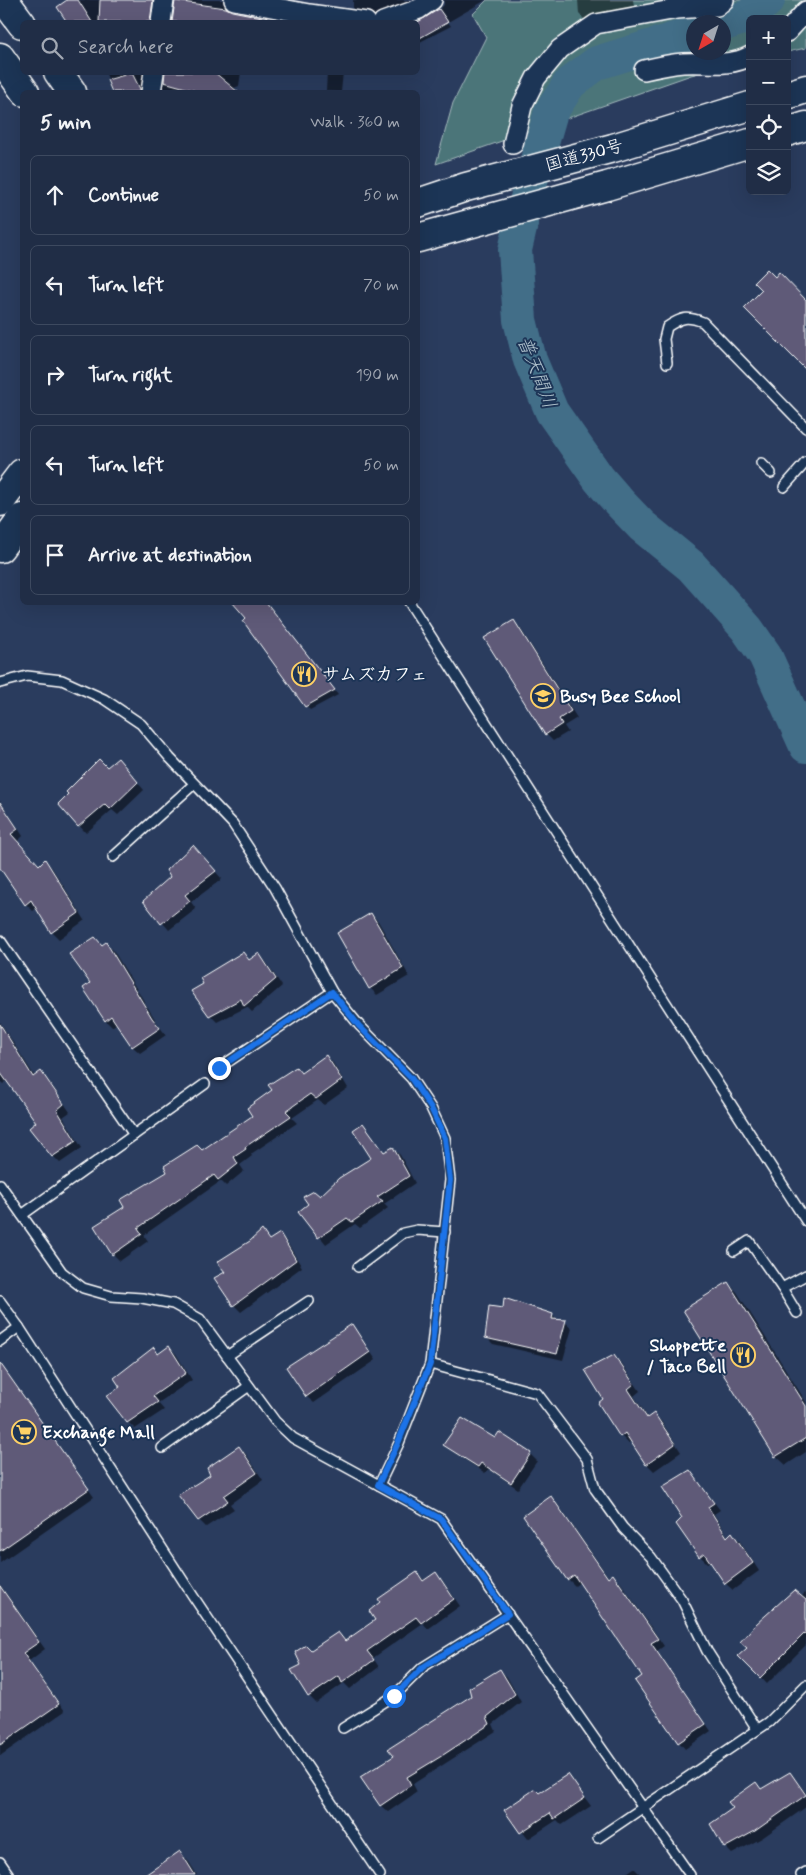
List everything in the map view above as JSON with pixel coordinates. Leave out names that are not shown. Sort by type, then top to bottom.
[{"type":"main road","points":[[4,0],[20,21]]},
{"type":"main road","points":[[0,57],[24,90]]},
{"type":"main road","points":[[60,75],[71,90]]},
{"type":"main road","points":[[791,93],[806,89]]},
{"type":"main road","name":"国道330号","points":[[420,201],[466,186],[613,148],[746,107]]},
{"type":"main road","points":[[791,131],[806,126]]},
{"type":"main road","name":"国道330号","points":[[420,237],[607,186],[746,144]]},
{"type":"main road","points":[[0,502],[20,476]]},
{"type":"main road","points":[[0,548],[20,521]]},
{"type":"street","points":[[161,20],[164,0]]},
{"type":"street","points":[[234,0],[352,20]]},
{"type":"street","points":[[389,20],[419,9],[432,0]]},
{"type":"street","points":[[513,144],[522,106],[536,78],[560,50],[596,24],[677,9],[717,6],[724,0]]},
{"type":"street","points":[[791,28],[806,11]]},
{"type":"street","points":[[644,70],[685,63],[715,64],[746,58]]},
{"type":"street","points":[[151,90],[154,75]]},
{"type":"lane","points":[[667,362],[664,339],[667,327],[676,320],[689,317],[703,322],[806,428]]},
{"type":"lane","points":[[784,487],[806,462]]},
{"type":"lane","points":[[761,463],[770,473]]},
{"type":"lane","points":[[411,605],[806,1221]]},
{"type":"lane","points":[[0,683],[28,676],[62,680],[104,699],[141,724],[194,784],[233,824],[275,888],[332,992],[359,1026],[411,1078],[431,1108],[445,1138],[450,1180],[430,1364],[398,1443],[378,1485]]},
{"type":"lane","points":[[113,857],[194,784]]},
{"type":"lane","points":[[0,940],[134,1135]]},
{"type":"lane","points":[[219,1068],[332,992]]},
{"type":"lane","points":[[22,1215],[205,1084]]},
{"type":"lane","points":[[0,1184],[62,1272],[83,1288],[111,1296],[142,1298],[173,1304],[200,1319],[274,1421],[293,1438],[441,1519],[690,1875]]},
{"type":"lane","points":[[358,1267],[403,1233],[417,1230],[445,1232]]},
{"type":"lane","points":[[734,1250],[749,1241],[782,1288],[797,1314]]},
{"type":"lane","points":[[782,1288],[806,1275]]},
{"type":"lane","points":[[0,1301],[19,1327],[193,1596],[380,1875]]},
{"type":"lane","points":[[227,1356],[309,1301]]},
{"type":"lane","points":[[0,1341],[19,1327]]},
{"type":"lane","points":[[430,1364],[537,1393],[587,1459],[595,1489],[623,1528],[651,1557],[682,1600],[707,1651],[757,1729]]},
{"type":"lane","points":[[162,1448],[249,1386]]},
{"type":"lane","points":[[343,1728],[394,1696],[423,1667],[508,1614]]},
{"type":"lane","points":[[598,1838],[769,1722],[806,1686]]},
{"type":"lane","points":[[0,1862],[9,1875]]},
{"type":"lane","points":[[801,1875],[806,1872]]},
{"type":"green space","points":[[487,0],[806,0],[806,48],[791,51],[791,15],[746,15],[746,62],[691,75],[436,164],[453,103],[486,37],[473,14]]},
{"type":"building","points":[[67,0],[78,0],[91,20],[66,20],[57,7]]},
{"type":"building","points":[[100,0],[153,0],[150,20],[99,20]]},
{"type":"building","points":[[175,1],[226,8],[262,17],[261,20],[172,20]]},
{"type":"building","points":[[439,9],[448,22],[420,38],[420,21]]},
{"type":"building","points":[[125,75],[133,75],[140,90],[111,90],[107,80]]},
{"type":"building","points":[[165,75],[218,75],[236,90],[193,90],[164,82]]},
{"type":"building","points":[[767,269],[775,277],[779,272],[806,300],[806,370],[744,308],[762,290],[754,282]]},
{"type":"building","points":[[235,605],[268,605],[335,690],[305,707],[243,621],[246,618]]},
{"type":"building","points":[[514,620],[571,711],[559,719],[562,724],[545,735],[484,638]]},
{"type":"building","points":[[118,758],[138,782],[110,809],[105,804],[78,827],[58,804],[68,794],[66,792],[99,759],[107,767]]},
{"type":"building","points":[[0,802],[18,829],[11,834],[39,865],[45,859],[79,913],[51,933],[31,900],[25,905],[0,868]]},
{"type":"building","points":[[193,845],[216,871],[185,895],[190,901],[161,924],[143,901],[170,877],[166,870]]},
{"type":"building","points":[[371,913],[403,968],[369,989],[337,933]]},
{"type":"building","points":[[95,937],[102,945],[106,942],[160,1028],[132,1047],[111,1016],[105,1021],[83,988],[90,983],[69,954]]},
{"type":"building","points":[[243,952],[249,960],[259,953],[276,979],[244,1006],[241,999],[209,1016],[191,991],[203,984],[200,978]]},
{"type":"building","points":[[0,1024],[33,1077],[41,1071],[64,1104],[57,1110],[76,1141],[52,1157],[29,1128],[36,1122],[0,1072]]},
{"type":"building","points":[[326,1055],[342,1080],[316,1099],[310,1094],[286,1111],[291,1116],[245,1147],[246,1149],[234,1157],[238,1164],[218,1180],[214,1175],[138,1228],[142,1234],[112,1255],[94,1226],[124,1207],[120,1200],[167,1172],[164,1166],[197,1145],[202,1150],[252,1116],[247,1108],[272,1090],[268,1085],[296,1067],[301,1073]]},
{"type":"building","points":[[363,1123],[384,1152],[393,1147],[409,1176],[377,1197],[383,1201],[352,1222],[347,1218],[318,1238],[298,1212],[308,1204],[303,1197],[314,1191],[320,1196],[339,1178],[371,1158],[353,1130]]},
{"type":"building","points":[[262,1230],[269,1240],[280,1233],[296,1260],[233,1306],[214,1278],[225,1272],[217,1262],[250,1241]]},
{"type":"building","name":"Shoppette / Taco Bell","points":[[728,1282],[806,1406],[806,1438],[775,1457],[683,1310]]},
{"type":"building","points":[[504,1298],[553,1314],[552,1319],[566,1320],[557,1354],[485,1338],[489,1306],[503,1308]]},
{"type":"building","points":[[352,1324],[370,1352],[306,1397],[286,1367]]},
{"type":"building","points":[[169,1346],[186,1373],[153,1396],[158,1402],[127,1423],[106,1396],[120,1387],[114,1378],[154,1347],[158,1354]]},
{"type":"building","points":[[614,1355],[634,1384],[628,1389],[647,1418],[654,1413],[675,1444],[646,1465],[625,1433],[620,1437],[598,1403],[603,1399],[585,1370]]},
{"type":"building","name":"Exchange Mall","points":[[0,1363],[89,1489],[0,1551]]},
{"type":"building","points":[[462,1418],[495,1438],[499,1432],[531,1453],[511,1483],[481,1463],[478,1467],[443,1445]]},
{"type":"building","points":[[239,1446],[257,1473],[224,1496],[228,1501],[198,1521],[178,1495],[210,1475],[207,1468]]},
{"type":"building","points":[[690,1470],[714,1503],[708,1507],[727,1537],[732,1532],[753,1563],[725,1584],[704,1553],[699,1557],[676,1524],[682,1518],[662,1487]]},
{"type":"building","points":[[551,1496],[608,1578],[613,1574],[658,1639],[651,1643],[706,1724],[678,1743],[635,1681],[642,1676],[574,1575],[567,1580],[523,1516]]},
{"type":"building","points":[[417,1572],[423,1581],[436,1572],[454,1599],[421,1623],[416,1617],[367,1651],[374,1660],[342,1683],[339,1676],[308,1697],[291,1670],[301,1665],[295,1652],[306,1645],[311,1650],[338,1632],[345,1641],[375,1620],[369,1611],[380,1602],[378,1599]]},
{"type":"building","points":[[0,1586],[39,1642],[23,1653],[59,1704],[0,1745]]},
{"type":"building","points":[[794,1590],[806,1600],[806,1632],[760,1678],[738,1656],[747,1648],[740,1642],[756,1624]]},
{"type":"building","points":[[500,1669],[515,1694],[487,1717],[490,1724],[407,1777],[411,1785],[380,1806],[360,1777],[394,1756],[388,1749],[471,1696],[469,1688]]},
{"type":"building","points":[[790,1772],[806,1795],[755,1831],[724,1848],[710,1824],[733,1808],[728,1802],[756,1782],[761,1789]]},
{"type":"building","points":[[568,1774],[585,1798],[554,1819],[550,1813],[520,1833],[504,1810],[535,1789],[539,1793]]},
{"type":"building","points":[[180,1851],[195,1875],[145,1875]]},
{"type":"waterway","name":"普天間川","points":[[731,22],[749,16],[768,0]]},
{"type":"waterway","name":"普天間川","points":[[686,35],[597,63],[570,83],[551,112],[531,181],[515,250],[520,320],[530,360],[552,412],[599,479],[619,502],[642,526],[691,566],[747,629],[765,655],[806,746]]},
{"type":"place","name":"サムズカフェ","points":[[304,674]]},
{"type":"place","name":"Busy Bee School","points":[[543,696]]},
{"type":"place","name":"Shoppette / Taco Bell","points":[[743,1355]]},
{"type":"place","name":"Exchange Mall","points":[[24,1432]]},
{"type":"route","points":[[219,1068],[332,992],[359,1026],[411,1078],[431,1108],[445,1138],[450,1180],[430,1364],[398,1443],[378,1485],[441,1519],[508,1614],[423,1667],[394,1696]]}]
